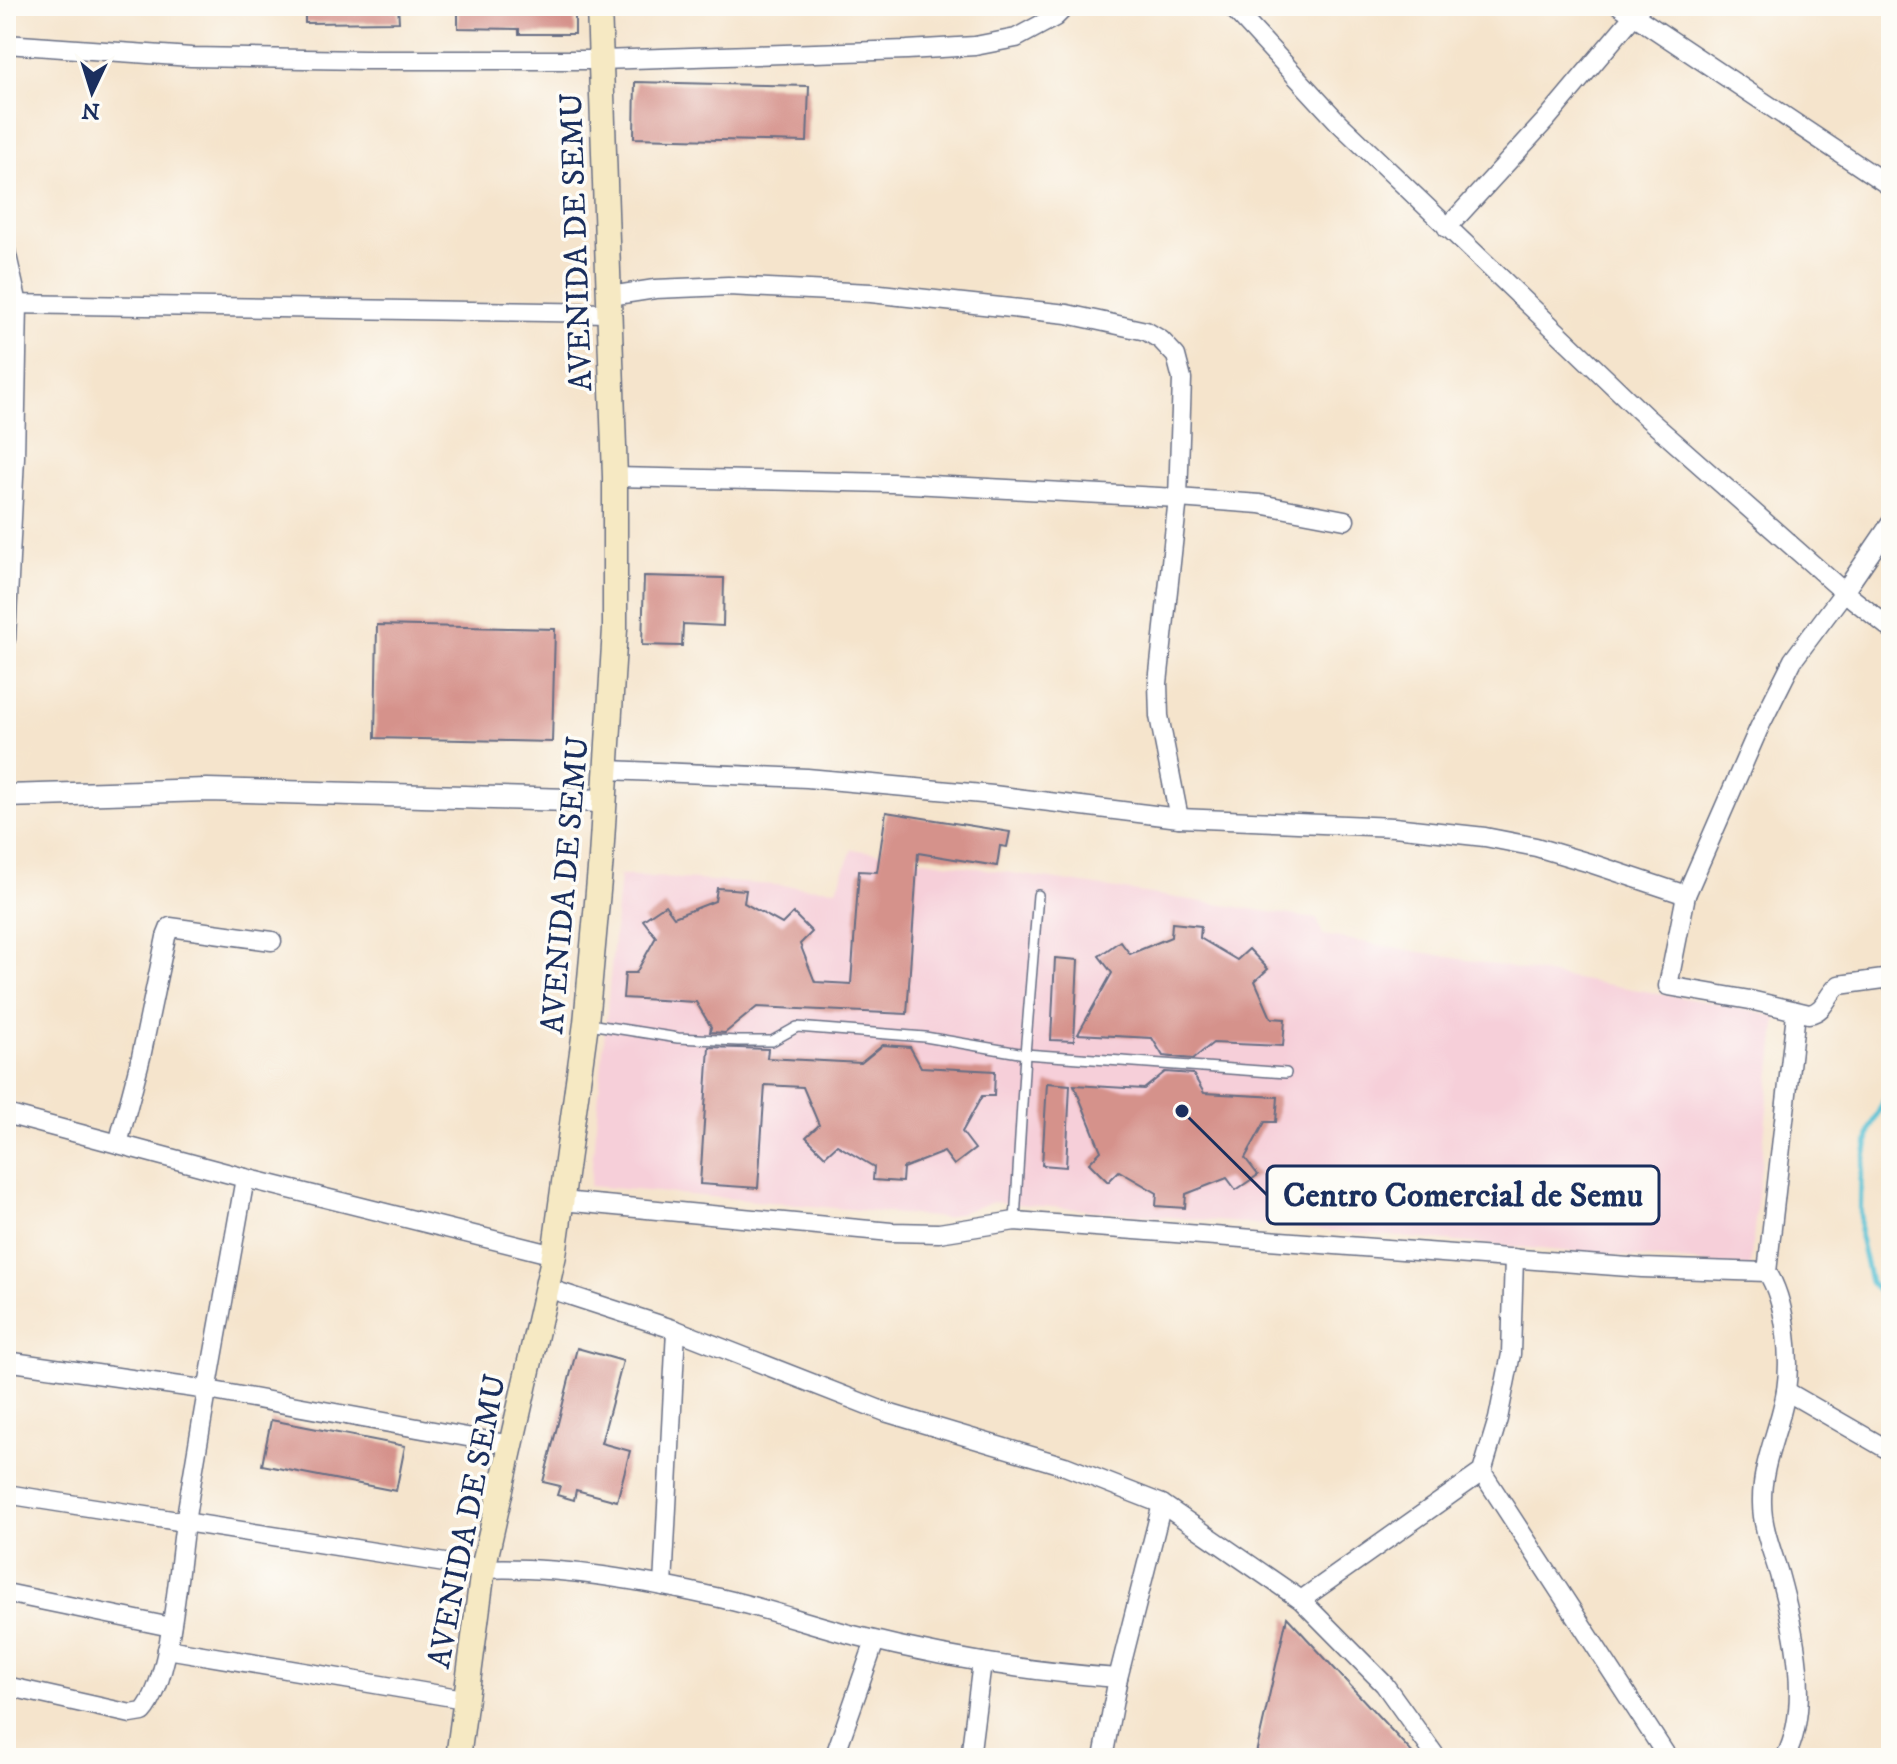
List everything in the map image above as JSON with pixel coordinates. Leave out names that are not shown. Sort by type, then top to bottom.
[{"type":"main road","name":"AVENIDA DE SEMU","points":[[458,1758],[483,1569],[554,1255],[586,1023],[608,770],[615,629],[615,477],[599,6]]},
{"type":"street","points":[[6,44],[191,57],[601,60],[975,46],[1016,38],[1035,30],[1066,6]]},
{"type":"street","points":[[1231,6],[1338,122],[1646,417],[1844,592],[1891,629]]},
{"type":"street","points":[[1447,228],[1545,121],[1632,9],[1891,187]]},
{"type":"street","points":[[6,251],[12,304],[6,639]]},
{"type":"street","points":[[12,304],[610,304],[693,287],[783,287],[1067,314],[1146,331],[1161,340],[1176,356],[1182,379],[1178,498],[1158,683],[1159,716],[1179,818]]},
{"type":"street","points":[[615,477],[892,483],[1178,498],[1260,504],[1345,520]]},
{"type":"street","points":[[1891,523],[1793,660],[1759,728],[1686,895],[1668,986],[1750,1000],[1796,1013],[1817,1013],[1832,990],[1839,985],[1891,978]]},
{"type":"street","points":[[608,770],[807,778],[993,795],[1179,818],[1394,827],[1485,837],[1536,847],[1686,895]]},
{"type":"street","points":[[6,796],[207,790],[605,801]]},
{"type":"street","points":[[118,1144],[170,927],[272,941]]},
{"type":"street","points":[[1785,1758],[1794,1740],[1799,1714],[1798,1688],[1791,1615],[1761,1507],[1762,1483],[1786,1391],[1786,1352],[1780,1302],[1767,1272],[1796,1013]]},
{"type":"street","points":[[6,1114],[245,1178],[554,1255]]},
{"type":"street","points":[[6,1686],[131,1714],[143,1712],[151,1703],[171,1627],[185,1522],[245,1178]]},
{"type":"street","points":[[562,1201],[891,1232],[939,1233],[1015,1221],[1642,1268],[1767,1272]]},
{"type":"street","points":[[1301,1600],[1482,1472],[1498,1419],[1509,1365],[1514,1258]]},
{"type":"street","points":[[547,1288],[676,1330],[888,1413],[1065,1466],[1162,1504],[1301,1600],[1384,1684],[1437,1758]]},
{"type":"street","points":[[663,1586],[676,1330]]},
{"type":"street","points":[[6,1361],[208,1390],[511,1445]]},
{"type":"street","points":[[1786,1391],[1890,1451]]},
{"type":"street","points":[[1482,1472],[1668,1758]]},
{"type":"street","points":[[6,1494],[483,1569],[519,1568],[663,1586],[726,1599],[875,1641],[982,1662],[1118,1678]]},
{"type":"street","points":[[1103,1758],[1118,1678],[1162,1504]]},
{"type":"street","points":[[6,1593],[171,1627]]},
{"type":"street","points":[[834,1758],[875,1641]]},
{"type":"street","points":[[167,1649],[464,1699]]},
{"type":"street","points":[[970,1758],[982,1662]]},
{"type":"lane","points":[[1015,1221],[1038,895]]},
{"type":"lane","points":[[586,1023],[678,1038],[738,1041],[772,1041],[797,1027],[925,1037],[1025,1054],[1286,1073]]},
{"type":"shaded area","points":[[852,849],[1317,919],[1323,935],[1725,1005],[1777,1017],[1750,1267],[993,1202],[945,1218],[590,1186],[620,875],[837,889]]},
{"type":"building","points":[[305,6],[398,6],[399,22],[305,23]]},
{"type":"building","points":[[458,6],[575,6],[575,34],[519,34],[519,29],[458,28]]},
{"type":"building","points":[[635,82],[809,86],[807,142],[634,138]]},
{"type":"building","points":[[644,576],[724,578],[723,626],[683,624],[682,646],[642,645]]},
{"type":"building","points":[[377,625],[555,629],[552,742],[375,738]]},
{"type":"building","points":[[886,812],[1010,832],[1007,847],[1000,846],[997,866],[918,853],[907,1014],[757,1007],[725,1033],[710,1032],[711,1027],[696,1002],[623,998],[625,973],[636,973],[656,937],[643,920],[665,905],[674,917],[715,901],[717,888],[746,890],[744,903],[782,924],[793,913],[812,932],[800,944],[815,982],[851,984],[859,871],[877,872]]},
{"type":"building","points":[[1172,923],[1201,926],[1200,938],[1237,960],[1249,949],[1268,969],[1255,981],[1271,1018],[1285,1019],[1283,1046],[1213,1043],[1193,1059],[1163,1056],[1152,1038],[1078,1034],[1112,973],[1099,956],[1120,941],[1130,954],[1171,937]]},
{"type":"building","points":[[1055,958],[1078,960],[1074,1041],[1051,1040]]},
{"type":"building","points":[[883,1045],[910,1047],[921,1067],[995,1071],[994,1096],[982,1096],[962,1132],[975,1149],[954,1165],[944,1152],[903,1168],[902,1182],[873,1180],[874,1167],[837,1145],[825,1156],[806,1137],[819,1125],[803,1087],[765,1085],[758,1188],[700,1184],[709,1047],[768,1049],[767,1058],[861,1063]]},
{"type":"building","points":[[1165,1072],[1193,1074],[1204,1093],[1278,1097],[1276,1122],[1265,1122],[1245,1158],[1258,1175],[1236,1190],[1227,1178],[1186,1194],[1185,1208],[1156,1206],[1157,1193],[1119,1171],[1108,1182],[1089,1163],[1101,1151],[1074,1085],[1144,1089]]},
{"type":"building","points":[[1047,1083],[1070,1085],[1066,1167],[1042,1165]]},
{"type":"building","points":[[577,1348],[623,1361],[601,1443],[630,1451],[617,1501],[576,1490],[574,1500],[557,1495],[560,1486],[543,1482]]},
{"type":"building","points":[[271,1420],[405,1446],[396,1491],[262,1465]]},
{"type":"building","points":[[1287,1617],[1417,1758],[1255,1758]]},
{"type":"waterway","points":[[1891,1085],[1870,1130],[1861,1179],[1860,1237],[1870,1282],[1891,1305]]},
{"type":"place","name":"Centro Comercial de Semu","points":[[1182,1111]]}]
